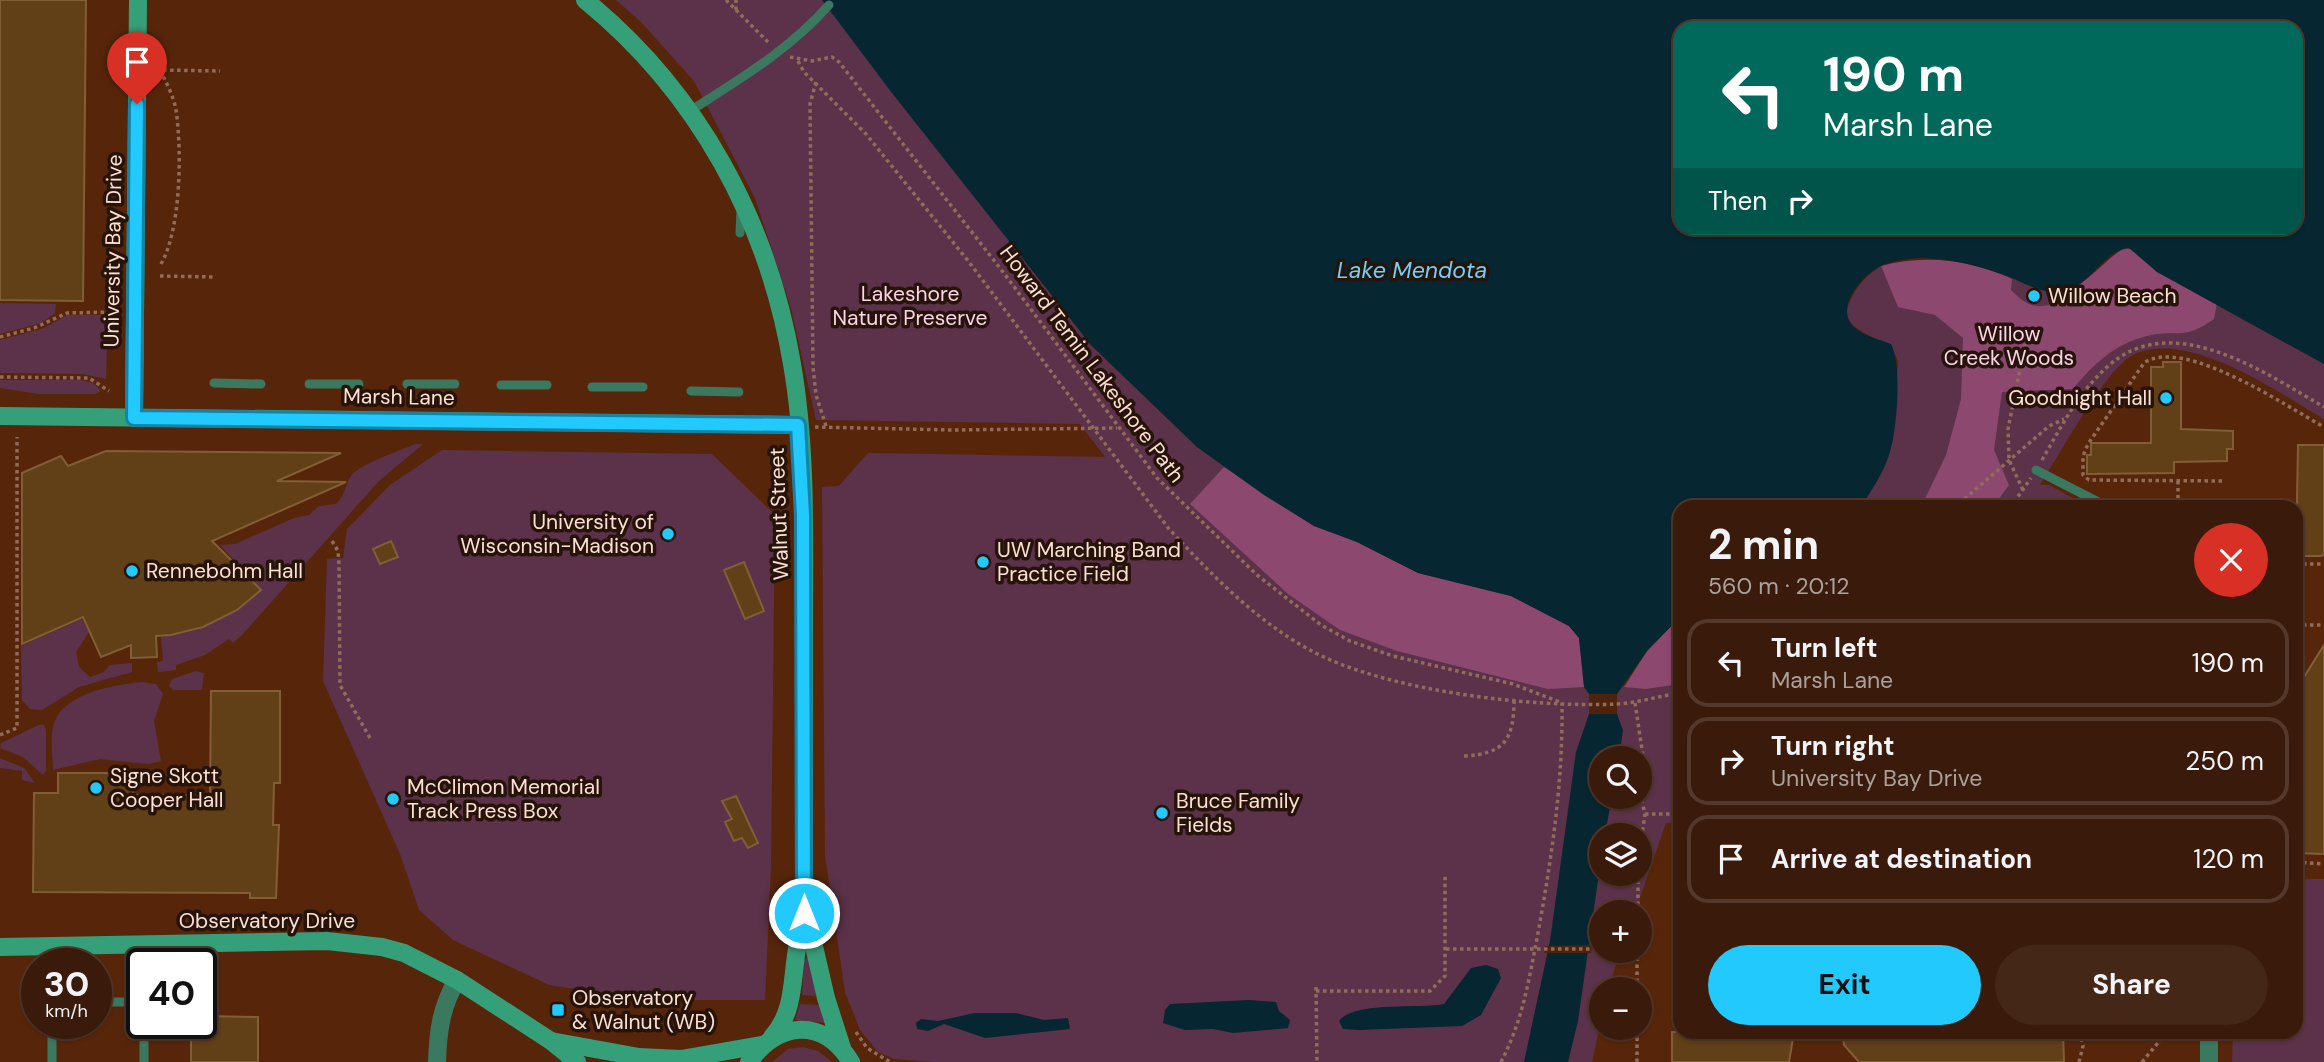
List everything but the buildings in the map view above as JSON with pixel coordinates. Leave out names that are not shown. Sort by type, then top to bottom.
[{"type":"street","name":"University Bay Drive","points":[[134,418],[138,0]]},
{"type":"street","name":"Walnut Street","points":[[593,11],[692,119],[741,197],[766,258],[792,364],[803,515],[804,924],[796,943],[793,988],[787,1014],[782,1026],[749,1062]]},
{"type":"street","name":"Marsh Lane","points":[[0,416],[798,425]]},
{"type":"street","name":"Walnut Street","points":[[804,924],[813,942],[826,998],[846,1055]]},
{"type":"street","name":"Observatory Drive","points":[[0,947],[356,942],[404,953],[457,980],[551,1041],[577,1062]]},
{"type":"street","points":[[437,1062],[438,1026],[446,997],[457,980]]},
{"type":"street","name":"Observatory Drive","points":[[551,1041],[613,1053],[670,1059],[716,1055],[767,1041],[790,1030],[809,1030],[827,1036],[846,1055]]},
{"type":"street","points":[[2209,1039],[2209,1062]]},
{"type":"lane","points":[[692,119],[780,52],[829,5]]},
{"type":"lane","points":[[740,233],[741,197]]},
{"type":"lane","points":[[214,383],[261,384]]},
{"type":"lane","points":[[309,384],[359,384]]},
{"type":"lane","points":[[407,384],[455,384]]},
{"type":"lane","points":[[501,385],[547,385]]},
{"type":"lane","points":[[592,387],[643,387]]},
{"type":"lane","points":[[691,391],[739,391]]},
{"type":"lane","points":[[2036,470],[2094,500]]},
{"type":"lane","points":[[52,1039],[52,1062]]},
{"type":"lane","points":[[144,1039],[144,1062]]},
{"type":"path","name":"Howard Temin Lakeshore Path","points":[[726,0],[743,20],[780,52],[797,61],[804,72],[866,134],[969,262],[1169,528],[1200,562],[1239,597],[1307,649],[1342,666],[1369,674],[1514,700],[1617,704],[1672,694]]},
{"type":"path","points":[[736,0],[736,10]]},
{"type":"path","name":"Howard Temin Lakeshore Path","points":[[797,61],[832,57],[839,62],[1003,272],[1118,428],[1186,509],[1257,575],[1321,625],[1350,641],[1393,656],[1513,684],[1553,696],[1562,703]]},
{"type":"path","points":[[160,264],[169,250],[175,228],[177,132],[176,108],[160,70],[220,71]]},
{"type":"path","points":[[816,82],[810,104],[812,349],[816,395],[827,429]]},
{"type":"path","points":[[160,276],[216,277]]},
{"type":"path","points":[[0,337],[34,328],[67,313],[110,312]]},
{"type":"path","points":[[2023,490],[2009,460],[2008,429],[2026,339]]},
{"type":"path","points":[[2016,500],[2064,419],[2114,361],[2141,347],[2165,342],[2216,352],[2271,376],[2324,407]]},
{"type":"path","points":[[2222,481],[2089,480],[2083,475],[2083,456],[2088,444],[2124,390],[2151,358],[2184,357],[2213,366],[2324,427]]},
{"type":"path","points":[[0,377],[89,378],[109,391]]},
{"type":"path","points":[[1963,500],[2049,426],[2064,419]]},
{"type":"path","points":[[798,425],[827,429],[1118,428]]},
{"type":"path","points":[[0,735],[17,728],[17,437]]},
{"type":"path","points":[[2178,481],[2178,500]]},
{"type":"path","points":[[332,541],[338,551],[339,564],[340,685],[370,738]]},
{"type":"path","points":[[2303,564],[2324,564]]},
{"type":"path","points":[[2303,625],[2324,625]]},
{"type":"path","points":[[1464,756],[1484,755],[1496,750],[1506,741],[1514,719],[1514,700]]},
{"type":"path","points":[[1635,702],[1642,746]]},
{"type":"path","points":[[1500,1062],[1527,999],[1559,805],[1563,761],[1562,703]]},
{"type":"path","points":[[1644,809],[1644,823]]},
{"type":"path","points":[[1645,814],[1673,814]]},
{"type":"path","points":[[2303,862],[2324,864]]},
{"type":"path","points":[[1317,1062],[1316,989],[1430,990],[1445,976],[1445,875]]},
{"type":"path","points":[[781,939],[782,921]]},
{"type":"path","points":[[1445,949],[1589,949]]},
{"type":"path","points":[[853,1024],[867,1048],[890,1062]]},
{"type":"path","points":[[2078,1062],[2083,1046],[2082,1039]]},
{"type":"path","points":[[2142,1062],[2161,1039]]},
{"type":"path","points":[[1637,1040],[1637,1062]]},
{"type":"shaded area","name":"University of Wisconsin-Madison","points":[[0,0],[822,0],[1264,495],[1418,573],[1511,596],[1569,626],[1584,687],[1673,622],[1673,1039],[2303,1039],[2303,500],[1867,500],[2039,290],[2061,292],[2149,265],[2324,364],[2324,1062],[0,1062]]},
{"type":"green space","name":"Lakeshore Nature Preserve","points":[[616,0],[822,0],[1091,345],[1197,447],[1264,495],[1418,573],[1511,596],[1569,626],[1624,687],[1673,626],[1673,822],[1666,823],[1652,863],[1652,823],[1589,823],[1589,886],[1644,886],[1639,900],[1589,900],[1589,963],[1617,963],[1612,977],[1589,977],[1589,1040],[1597,1040],[1592,1062],[934,1062],[895,1059],[878,1052],[860,1030],[845,992],[825,855],[822,487],[839,486],[868,453],[1105,457],[1080,424],[816,420],[791,308],[755,198],[694,81],[640,21]]},
{"type":"green space","name":"Willow Creek Woods","points":[[2124,248],[2136,250],[2157,272],[2217,303],[2214,319],[2187,332],[2147,336],[2124,344],[2097,363],[2073,389],[2002,392],[1994,450],[2009,485],[1998,500],[1924,500],[1946,455],[1961,399],[1963,338],[1935,315],[1898,307],[1881,266],[1931,260],[1981,267],[2012,279],[2011,290],[2020,298],[2028,304],[2043,306],[2049,305],[2052,291],[2062,291],[2081,283]]},
{"type":"green space","points":[[1881,266],[2007,276],[2039,290],[2061,292],[2157,272],[2324,364],[2324,419],[2232,367],[2205,356],[2179,350],[2155,349],[2133,355],[2110,377],[2040,485],[2049,485],[2076,500],[1865,500],[1878,477],[1888,450],[1894,421],[1898,362],[1892,350],[1849,321],[1847,312],[1850,301],[1867,277]]},
{"type":"green space","points":[[0,303],[56,304],[55,313],[41,323],[0,334]]},
{"type":"green space","points":[[67,315],[108,315],[106,379],[83,374],[0,373],[0,340],[44,328]]},
{"type":"green space","points":[[0,380],[81,380],[93,383],[101,391],[95,394],[39,394],[0,388]]},
{"type":"green space","points":[[415,444],[423,444],[378,482],[233,643],[229,639],[205,655],[176,665],[176,670],[158,672],[157,662],[163,661],[161,636],[189,631],[215,622],[262,590],[220,545],[235,544],[294,518],[309,515],[319,506],[336,504],[355,471]]},
{"type":"green space","points":[[442,450],[712,454],[775,515],[771,866],[765,1000],[647,1000],[549,985],[453,940],[419,910],[400,854],[323,681],[327,559],[343,558],[347,529],[390,485]]},
{"type":"green space","points":[[1224,467],[1314,526],[1357,542],[1418,573],[1511,596],[1569,626],[1579,638],[1584,687],[1548,689],[1397,651],[1340,630],[1288,594],[1190,504]]},
{"type":"green space","points":[[82,619],[89,632],[76,652],[79,667],[90,677],[104,672],[110,665],[132,663],[132,672],[79,687],[42,710],[30,709],[22,700],[21,646]]},
{"type":"green space","points":[[1673,624],[1673,685],[1646,689],[1624,687],[1647,651]]},
{"type":"green space","points":[[196,671],[204,673],[202,690],[173,690],[169,686],[172,679]]},
{"type":"green space","points":[[142,682],[156,684],[163,694],[154,721],[161,761],[149,764],[100,759],[53,770],[52,732],[61,711],[70,703],[93,692]]},
{"type":"green space","points":[[44,725],[46,730],[46,771],[43,775],[23,757],[0,748],[1,743]]},
{"type":"green space","points":[[0,758],[24,768],[35,783],[22,780],[22,771],[0,768]]},
{"type":"green space","points":[[2303,879],[2324,879],[2324,1062],[2232,1062],[2233,1039],[2303,1039]]},
{"type":"green space","points":[[804,958],[808,958],[817,996],[802,995]]},
{"type":"green space","points":[[800,1004],[820,1005],[826,1023],[795,1020]]},
{"type":"green space","points":[[803,1047],[818,1051],[832,1062],[772,1062],[788,1049]]},
{"type":"water","name":"Lake Mendota","points":[[822,0],[2324,0],[2324,364],[2157,272],[2129,248],[2111,255],[2081,283],[2063,292],[2042,290],[2007,276],[1952,261],[1918,258],[1889,263],[1866,276],[1853,292],[1847,310],[1853,326],[1866,335],[1891,344],[1896,366],[1897,411],[1889,456],[1865,500],[1673,500],[1673,624],[1647,651],[1617,694],[1617,714],[1623,730],[1621,746],[1589,746],[1589,809],[1610,809],[1607,823],[1589,823],[1589,886],[1597,886],[1595,900],[1589,900],[1589,944],[1578,1021],[1568,1062],[1524,1062],[1550,941],[1576,752],[1589,714],[1589,694],[1584,687],[1579,638],[1569,626],[1511,596],[1418,573],[1357,542],[1314,526],[1264,495],[1197,447],[1091,345]]},
{"type":"water","points":[[1486,965],[1498,969],[1501,978],[1481,1015],[1462,1026],[1359,1030],[1343,1029],[1339,1021],[1347,1015],[1372,1008],[1444,1004],[1471,968]]},
{"type":"water","points":[[1249,1000],[1276,1002],[1279,1011],[1290,1020],[1288,1028],[1233,1033],[1213,1029],[1185,1030],[1163,1023],[1165,1010],[1170,1004]]},
{"type":"water","points":[[975,1013],[1016,1013],[1044,1020],[1068,1018],[1070,1029],[985,1038],[944,1024],[928,1031],[917,1029],[916,1023],[921,1019],[938,1021]]},
{"type":"pier","points":[[1589,694],[1617,694],[1617,714],[1589,714]]},
{"type":"pier","points":[[1589,945],[1589,953],[1544,953],[1545,946]]},
{"type":"place","name":"Willow Beach","points":[[2034,296]]},
{"type":"place","name":"Goodnight Hall","points":[[2166,398]]},
{"type":"place","name":"University of Wisconsin-Madison","points":[[668,534]]},
{"type":"place","name":"UW Marching Band Practice Field","points":[[983,562]]},
{"type":"place","name":"Rennebohm Hall","points":[[132,571]]},
{"type":"place","name":"Signe Skott Cooper Hall","points":[[96,788]]},
{"type":"place","name":"McClimon Memorial Track Press Box","points":[[393,799]]},
{"type":"place","name":"Bruce Family Fields","points":[[1162,813]]},
{"type":"place","name":"Observatory & Walnut (WB)","points":[[558,1010]]},
{"type":"route","points":[[137,104],[134,418],[798,425],[803,515],[804,913]]}]
